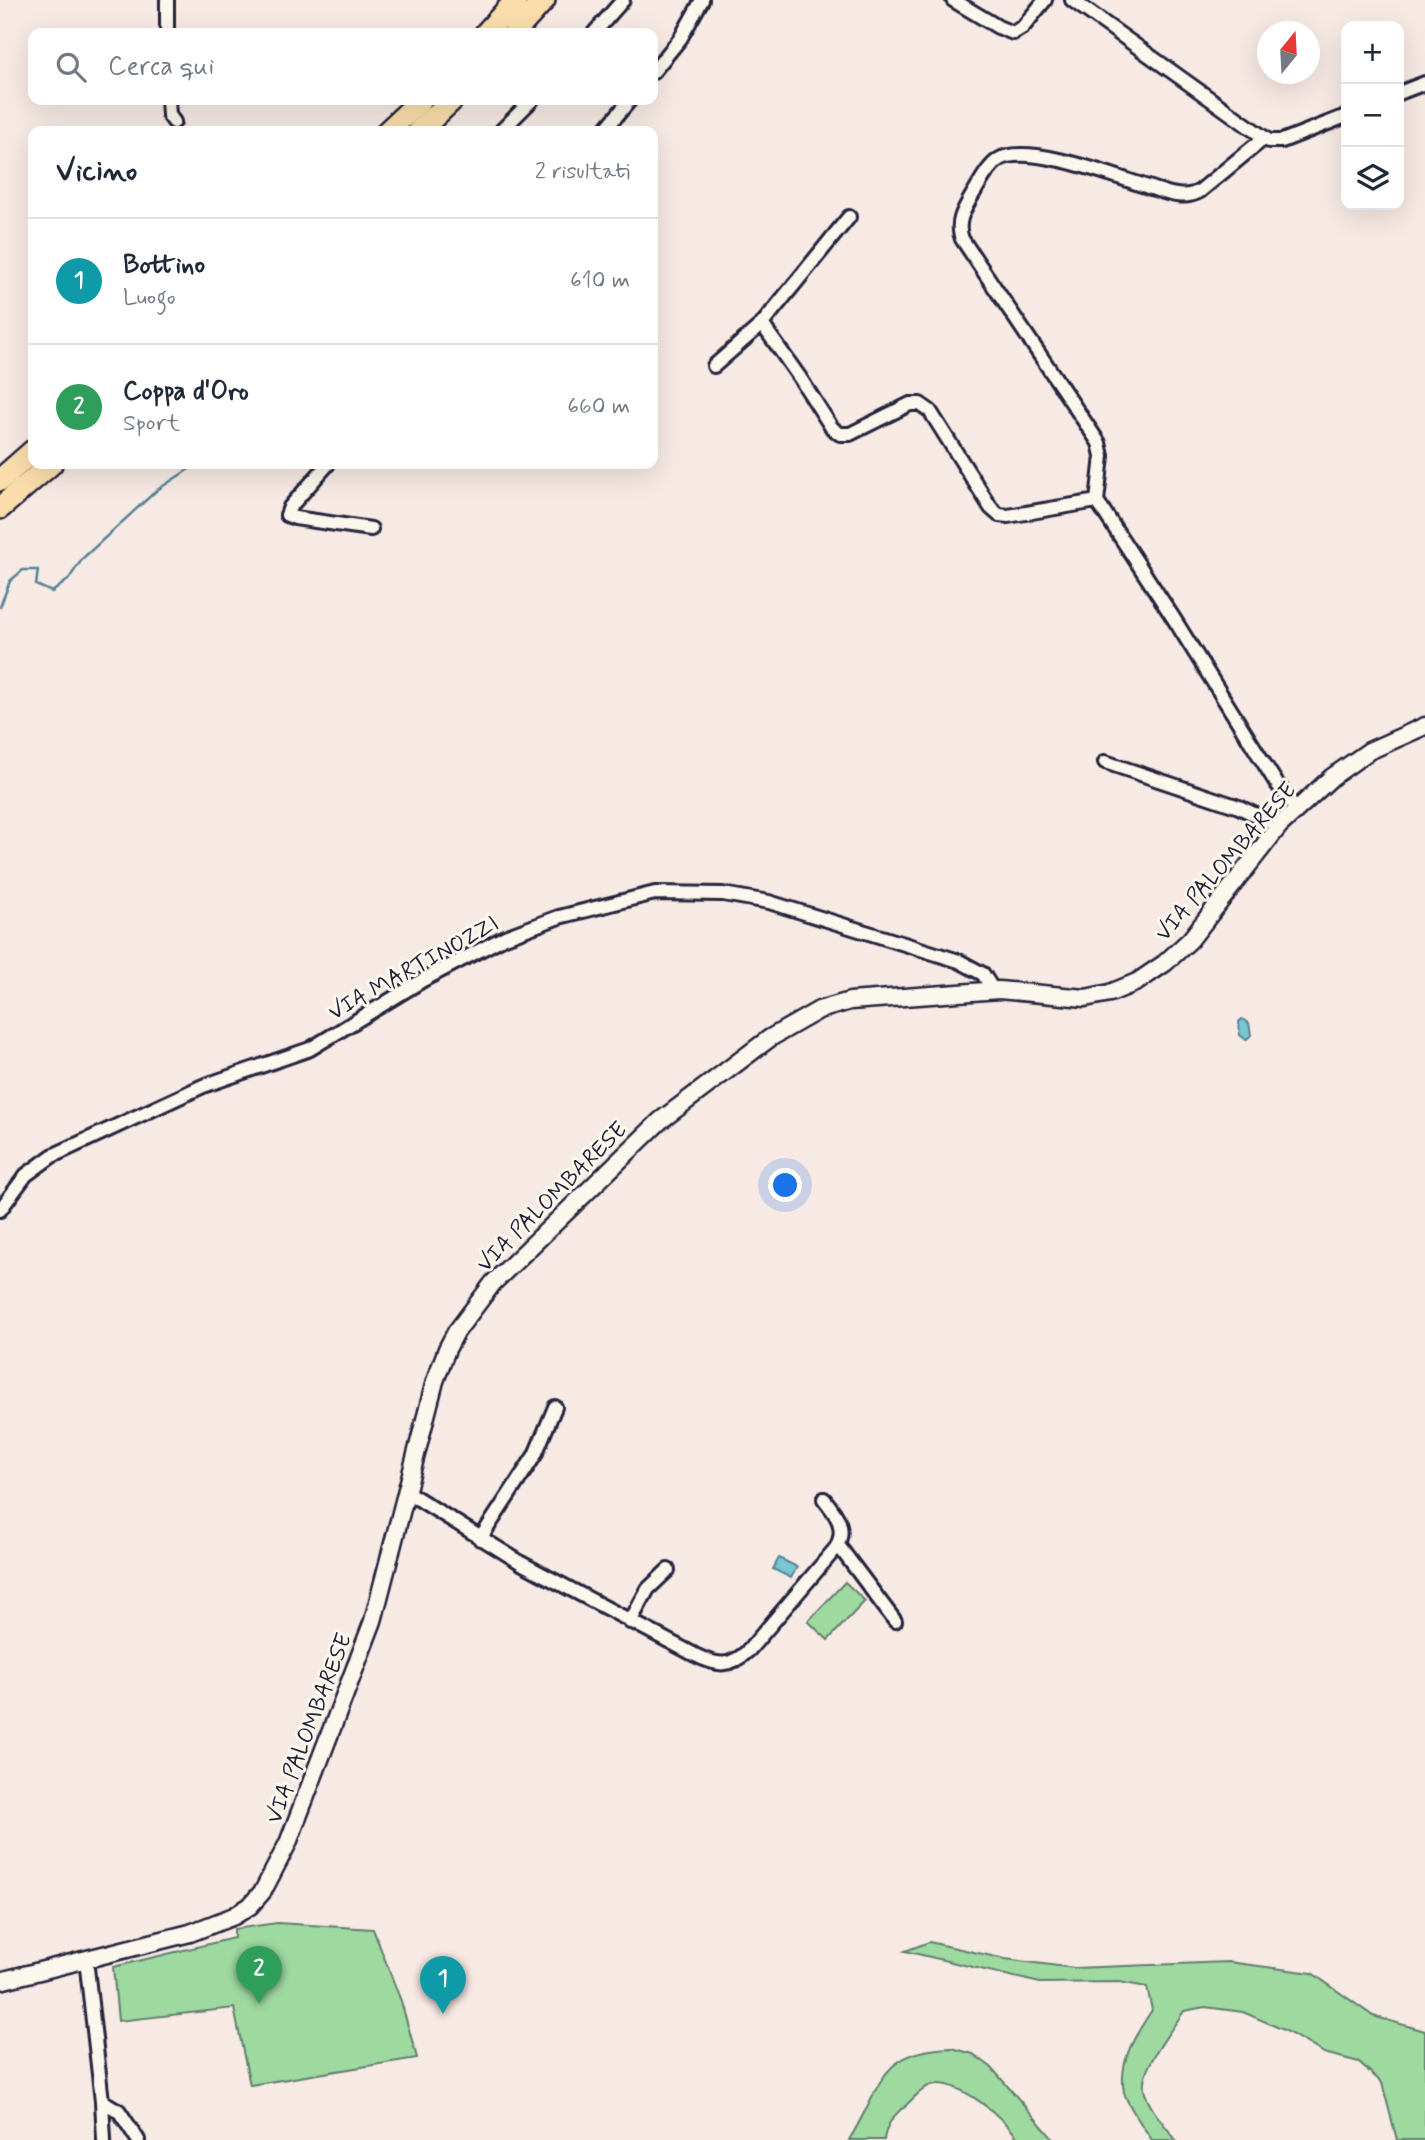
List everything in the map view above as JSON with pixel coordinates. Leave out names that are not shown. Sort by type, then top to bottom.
[{"type":"highway","points":[[491,28],[516,0]]},
{"type":"highway","points":[[519,28],[544,0]]},
{"type":"highway","points":[[393,126],[416,105]]},
{"type":"highway","points":[[424,126],[447,105]]},
{"type":"highway","points":[[0,480],[28,455]]},
{"type":"highway","points":[[0,508],[45,469]]},
{"type":"main road","name":"VIA PALOMBARESE","points":[[0,1981],[207,1927],[243,1911],[263,1891],[288,1843],[366,1641],[440,1366],[463,1321],[494,1283],[660,1121],[770,1038],[826,1007],[858,1000],[993,990],[1075,999],[1090,998],[1143,979],[1194,936],[1296,809],[1358,758],[1378,746],[1425,726]]},
{"type":"street","points":[[167,0],[167,28]]},
{"type":"street","points":[[598,28],[623,0]]},
{"type":"street","points":[[658,66],[680,39],[702,0]]},
{"type":"street","points":[[953,0],[1013,33],[1023,27],[1045,0]]},
{"type":"street","points":[[1072,0],[1263,139],[1282,142],[1341,118]]},
{"type":"street","points":[[1404,91],[1425,83]]},
{"type":"street","points":[[168,105],[169,115],[174,122]]},
{"type":"street","points":[[506,126],[527,105]]},
{"type":"street","points":[[608,126],[626,105]]},
{"type":"street","points":[[1263,139],[1200,191],[1190,196],[1049,158],[1010,155],[999,159],[992,166],[963,212],[959,229],[962,239],[1099,443],[1102,456],[1097,501],[1275,781],[1296,809]]},
{"type":"street","points":[[714,366],[762,324],[825,250],[849,217]]},
{"type":"street","points":[[762,324],[837,433],[850,434],[909,404],[920,404],[930,411],[991,508],[999,515],[1009,516],[1097,501]]},
{"type":"street","points":[[324,469],[290,507],[288,515],[295,519],[371,529]]},
{"type":"street","points":[[1105,762],[1239,807],[1279,827]]},
{"type":"street","name":"VIA MARTINOZZI","points":[[0,1210],[14,1188],[33,1169],[83,1140],[224,1077],[310,1049],[423,980],[505,937],[559,917],[636,896],[660,892],[687,892],[731,895],[769,902],[959,961],[983,974],[993,990]]},
{"type":"street","points":[[480,1539],[532,1460],[555,1407]]},
{"type":"street","points":[[407,1492],[536,1572],[719,1665],[730,1664],[749,1650],[838,1545],[841,1524],[824,1499]]},
{"type":"street","points":[[838,1545],[895,1621]]},
{"type":"street","points":[[630,1622],[648,1589],[668,1570]]},
{"type":"street","points":[[86,1959],[104,2140]]},
{"type":"street","points":[[102,2101],[119,2111],[138,2140]]},
{"type":"green space","points":[[845,1582],[865,1601],[828,1640],[808,1621]]},
{"type":"green space","points":[[277,1923],[373,1929],[401,2001],[417,2058],[250,2085],[234,2008],[118,2021],[113,1967],[234,1938],[234,1929]]},
{"type":"green space","points":[[929,1942],[1005,1959],[1074,1968],[1228,1962],[1312,1973],[1373,2016],[1425,2031],[1425,2140],[1397,2140],[1382,2083],[1359,2062],[1324,2053],[1284,2030],[1243,2012],[1205,2007],[1184,2011],[1158,2049],[1147,2071],[1144,2081],[1146,2096],[1157,2116],[1176,2140],[1152,2140],[1129,2103],[1123,2081],[1130,2048],[1152,2010],[1147,1987],[1119,1982],[1040,1983],[905,1951]]},
{"type":"green space","points":[[952,2048],[973,2054],[991,2067],[1054,2140],[1019,2140],[1003,2121],[980,2102],[967,2093],[942,2084],[925,2088],[898,2112],[889,2125],[884,2140],[849,2140],[876,2089],[895,2064],[927,2050]]},
{"type":"water","points":[[1242,1019],[1249,1023],[1251,1035],[1246,1040],[1240,1035],[1239,1022]]},
{"type":"water","points":[[779,1558],[797,1567],[791,1578],[773,1569]]},
{"type":"waterway","points":[[0,607],[10,581],[23,570],[38,570],[36,585],[52,592],[68,580],[83,558],[157,490],[189,469]]},
{"type":"place","name":"Coppa d'Oro","points":[[259,2004]]},
{"type":"place","name":"Bottino","points":[[443,2014]]}]
